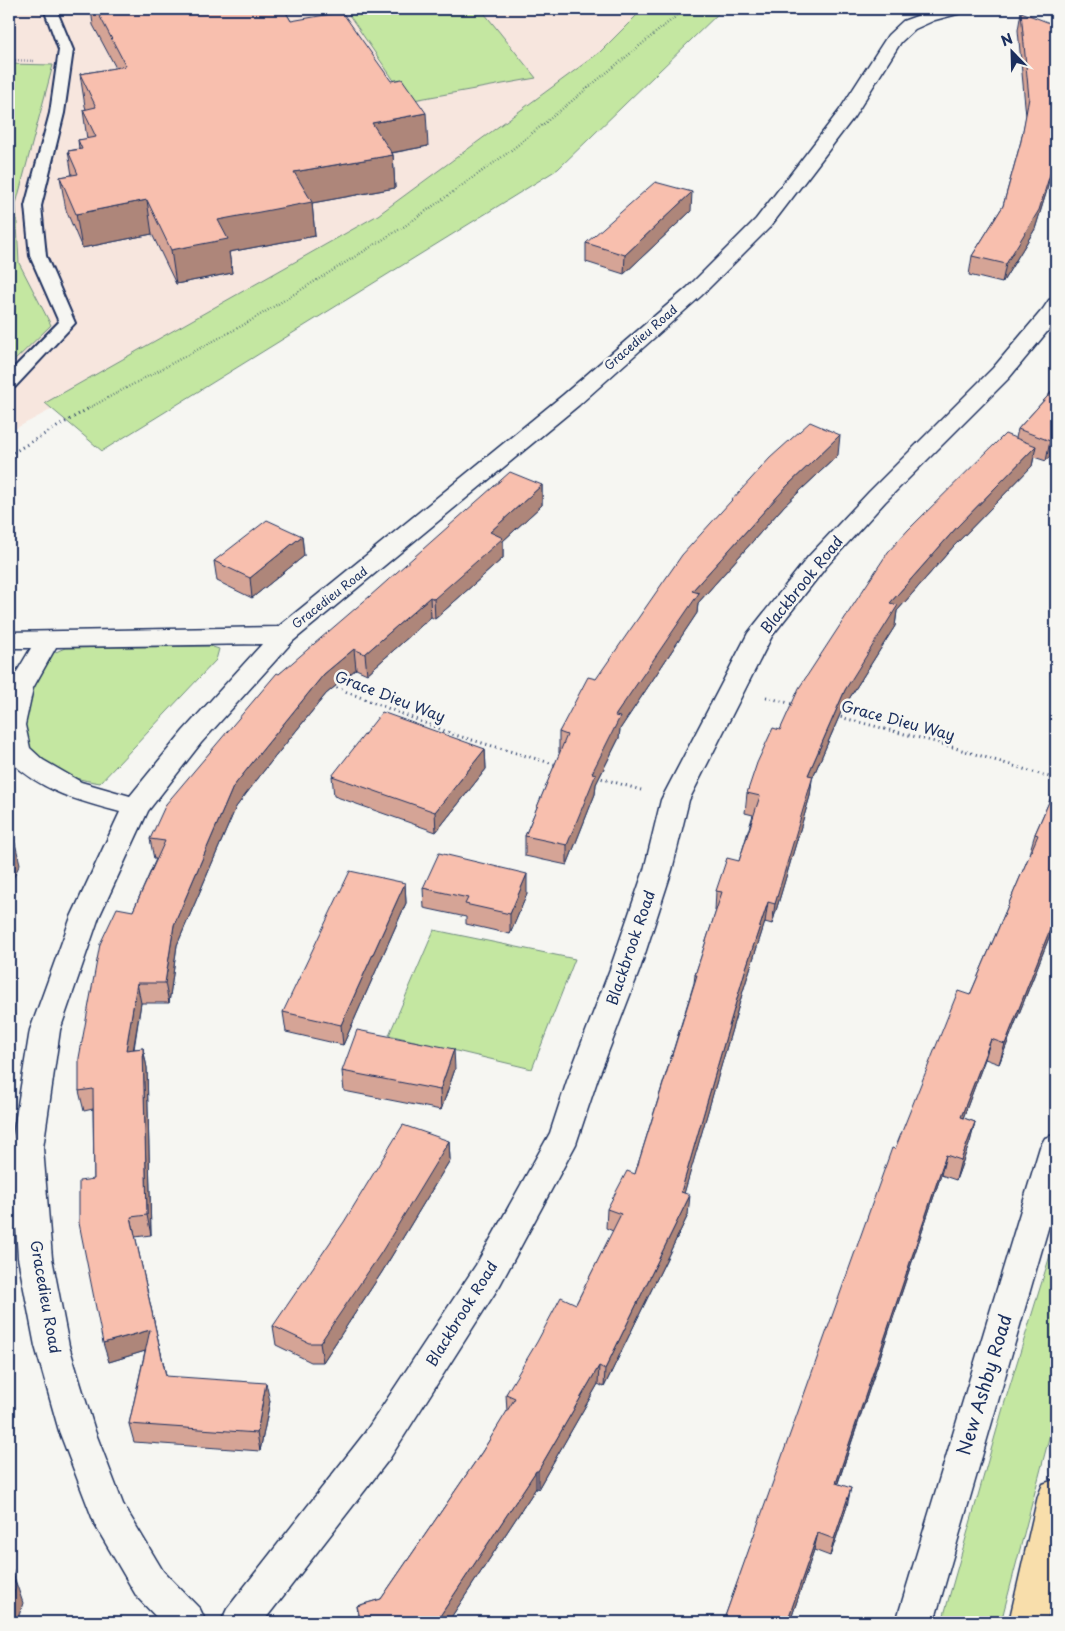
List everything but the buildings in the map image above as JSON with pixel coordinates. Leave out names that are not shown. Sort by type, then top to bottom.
[{"type":"main road","points":[[1028,1622],[1056,1496]]},
{"type":"street","name":"Gracedieu Road","points":[[186,1622],[150,1584],[108,1513],[77,1432],[52,1346],[35,1258],[27,1148],[45,1030],[85,917],[136,807],[192,737],[284,634],[379,559],[571,400],[694,292],[763,223],[847,113],[894,40],[909,25],[929,16],[955,9]]},
{"type":"street","name":"Blackbrook Road","points":[[240,1622],[377,1446],[488,1275],[565,1134],[582,1081],[625,969],[658,870],[675,800],[761,633],[817,562],[877,497],[1001,373],[1056,304]]},
{"type":"street","name":"Gracedieu Road","points":[[9,640],[284,634]]},
{"type":"street","points":[[48,640],[20,688],[12,725],[17,752],[33,767],[72,789],[136,807]]},
{"type":"street","name":"New Ashby Road","points":[[915,1622],[1056,1147]]},
{"type":"lane","points":[[9,383],[67,323],[38,256],[33,206],[57,113],[66,50],[50,9]]},
{"type":"path","points":[[9,455],[106,398],[247,323],[405,226],[509,152],[685,9]]},
{"type":"path","name":"Grace Dieu Way","points":[[326,684],[455,735],[560,766]]},
{"type":"path","points":[[732,688],[798,706]]},
{"type":"path","name":"Grace Dieu Way","points":[[836,716],[939,743],[1056,779]]},
{"type":"path","name":"Grace Dieu Way","points":[[449,742],[455,735]]},
{"type":"path","points":[[589,774],[675,800]]},
{"type":"shaded area","points":[[9,9],[659,9],[512,131],[252,303],[9,432]]},
{"type":"green space","points":[[345,9],[481,9],[536,78],[408,101]]},
{"type":"green space","points":[[643,9],[723,9],[558,169],[102,451],[45,403],[378,215],[600,52]]},
{"type":"green space","points":[[9,64],[53,65],[16,204],[19,263],[51,325],[9,366]]},
{"type":"green space","points":[[210,646],[219,649],[216,660],[100,783],[59,773],[37,759],[29,749],[24,736],[23,703],[29,689],[51,654],[65,648]]},
{"type":"green space","points":[[434,930],[575,959],[532,1069],[389,1035]]},
{"type":"green space","points":[[1056,1236],[1056,1411],[1001,1622],[942,1622],[1003,1408]]}]
